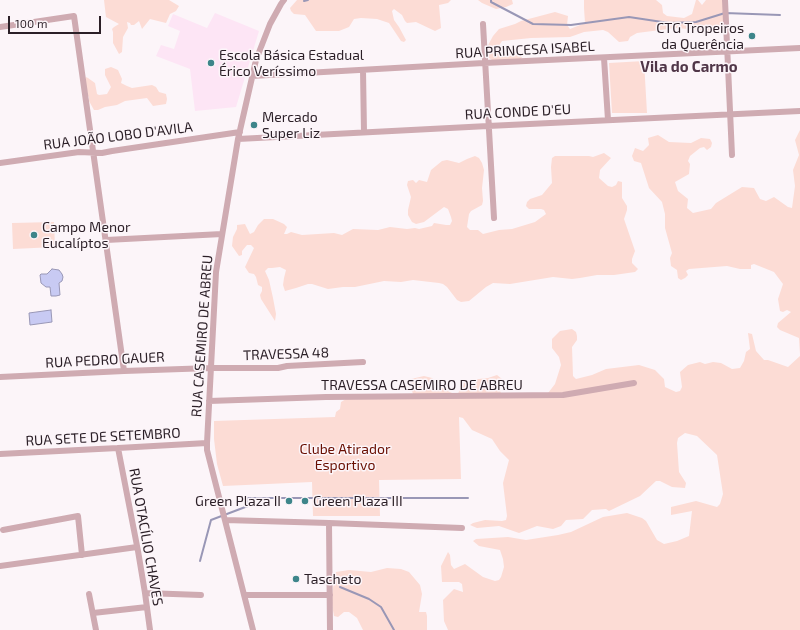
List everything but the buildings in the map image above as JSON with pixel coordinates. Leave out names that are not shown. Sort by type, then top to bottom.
[{"type":"street","name":"RUA CASEMIRO DE ABREU","points":[[254,630],[207,450],[209,401],[216,272],[238,139],[256,60],[270,24],[284,0]]},
{"type":"street","points":[[725,0],[732,155]]},
{"type":"street","points":[[0,26],[74,16],[124,371]]},
{"type":"street","points":[[483,24],[484,63],[494,218]]},
{"type":"street","name":"RUA PRINCESA ISABEL","points":[[252,76],[800,48]]},
{"type":"street","points":[[604,58],[608,120]]},
{"type":"street","points":[[363,70],[364,132]]},
{"type":"street","name":"RUA CONDE D'EU","points":[[238,139],[800,111]]},
{"type":"street","name":"RUA JOÃO LOBO D'AVILA","points":[[0,163],[79,152],[112,151],[240,132]]},
{"type":"street","points":[[106,240],[222,234]]},
{"type":"street","name":"TRAVESSA 48","points":[[211,368],[278,368],[287,366],[363,362]]},
{"type":"street","name":"RUA PEDRO GAUER","points":[[0,377],[211,368]]},
{"type":"street","name":"TRAVESSA CASEMIRO DE ABREU","points":[[209,401],[326,397],[563,396],[634,384]]},
{"type":"street","name":"RUA SETE DE SETEMBRO","points":[[0,454],[207,443]]},
{"type":"street","name":"RUA OTACÍLIO CHAVES","points":[[118,448],[137,547],[150,630]]},
{"type":"street","points":[[3,530],[78,516],[82,555]]},
{"type":"street","points":[[225,520],[462,528]]},
{"type":"street","points":[[329,523],[330,630]]},
{"type":"street","points":[[0,566],[137,547]]},
{"type":"street","points":[[145,593],[201,595]]},
{"type":"street","points":[[89,594],[96,630]]},
{"type":"street","points":[[244,595],[330,595]]},
{"type":"street","points":[[92,613],[147,607]]},
{"type":"shaded area","name":"Escola Básica Estadual Érico Veríssimo","points":[[215,13],[259,31],[236,107],[195,111],[190,69],[156,56],[161,45],[174,49],[180,31],[168,26],[173,14],[207,28]]},
{"type":"green space","points":[[104,0],[169,0],[179,6],[176,11],[170,14],[166,23],[150,19],[142,29],[139,21],[134,25],[127,22],[128,28],[123,37],[122,52],[119,54],[113,43],[112,29],[119,24],[106,17]]},
{"type":"green space","points":[[297,0],[451,0],[448,3],[439,5],[441,28],[435,31],[416,22],[407,23],[402,15],[394,9],[392,11],[394,20],[406,40],[404,42],[401,41],[389,23],[377,19],[354,19],[349,27],[339,31],[316,31],[305,15],[294,14],[291,11],[290,8]]},
{"type":"green space","points":[[478,0],[512,0],[513,4],[496,9]]},
{"type":"green space","points":[[584,0],[656,0],[662,5],[663,13],[667,16],[684,18],[692,14],[696,0],[698,0],[702,5],[706,0],[726,0],[726,21],[722,32],[720,33],[676,28],[637,33],[630,37],[628,41],[619,42],[608,32],[603,30],[584,32],[570,37],[531,38],[502,41],[498,47],[504,53],[510,56],[516,55],[522,57],[521,59],[493,61],[488,57],[486,49],[493,36],[499,29],[521,21],[555,12],[568,16],[567,25],[570,29],[585,23]]},
{"type":"green space","points":[[644,61],[647,113],[612,113],[609,63]]},
{"type":"green space","points":[[111,67],[118,70],[122,79],[121,83],[127,86],[132,88],[152,85],[156,87],[159,92],[166,94],[166,104],[153,106],[147,98],[125,101],[117,105],[94,110],[89,101],[85,80],[86,77],[95,83],[97,94],[107,94],[111,87],[105,75],[105,69]]},
{"type":"green space","points":[[800,130],[800,354],[799,338],[780,330],[777,327],[778,323],[791,312],[787,310],[783,312],[780,311],[778,299],[783,284],[774,272],[754,264],[751,265],[751,269],[740,269],[727,266],[689,269],[686,271],[688,275],[685,278],[681,280],[678,278],[677,270],[671,266],[670,258],[672,253],[665,228],[665,214],[662,202],[649,188],[641,163],[634,161],[632,156],[635,148],[643,151],[649,145],[648,138],[658,135],[669,142],[691,143],[701,138],[710,139],[712,143],[711,147],[707,150],[704,147],[700,148],[690,156],[688,161],[690,164],[689,174],[675,182],[678,191],[688,199],[687,208],[693,213],[711,209],[716,203],[742,187],[754,188],[760,199],[766,201],[774,197],[788,207],[792,208],[795,186],[793,170],[799,155],[795,140]]},
{"type":"green space","points":[[604,153],[611,158],[600,170],[599,178],[608,186],[612,187],[616,185],[618,181],[622,182],[622,198],[627,206],[624,219],[635,251],[632,263],[638,269],[635,272],[614,275],[597,275],[572,279],[553,277],[510,284],[493,283],[469,301],[461,302],[457,300],[443,284],[413,280],[401,282],[384,281],[355,287],[328,289],[308,284],[285,291],[283,285],[286,270],[280,267],[268,268],[265,271],[269,280],[273,298],[276,314],[275,321],[261,299],[260,295],[262,287],[258,285],[254,274],[249,273],[245,267],[254,248],[251,245],[247,245],[242,251],[242,255],[239,256],[232,246],[237,225],[245,224],[250,234],[254,232],[264,219],[273,219],[284,224],[287,227],[284,234],[291,232],[302,235],[334,233],[342,235],[353,229],[378,230],[390,227],[419,229],[432,226],[434,223],[450,225],[452,221],[451,217],[448,209],[444,207],[424,222],[416,224],[412,222],[408,215],[411,197],[407,185],[408,181],[413,180],[416,183],[419,180],[427,182],[431,170],[442,161],[447,160],[459,163],[475,156],[479,158],[484,170],[482,188],[483,201],[482,205],[471,211],[469,214],[467,227],[470,230],[478,230],[483,234],[499,230],[512,229],[535,222],[546,214],[544,210],[529,209],[526,206],[530,199],[542,195],[552,183],[552,158],[555,156],[593,157]]},
{"type":"green space","name":"Campo Menor Eucalíptos","points":[[54,222],[55,247],[13,249],[12,223]]},
{"type":"green space","name":"Clube Atirador Esportivo","points":[[572,329],[576,332],[577,336],[577,340],[572,347],[573,376],[576,379],[592,375],[606,369],[639,365],[655,370],[664,379],[665,387],[676,392],[680,391],[682,387],[680,372],[688,365],[700,362],[705,364],[713,362],[721,363],[732,369],[740,368],[744,361],[746,352],[750,349],[748,333],[752,334],[756,351],[764,360],[788,367],[800,356],[800,630],[448,630],[444,621],[443,600],[454,589],[463,592],[462,584],[459,582],[442,582],[441,566],[448,552],[450,555],[451,565],[454,569],[465,564],[483,577],[495,581],[499,580],[501,577],[504,567],[500,550],[479,546],[473,541],[476,539],[508,537],[526,540],[558,535],[571,532],[603,517],[627,513],[642,518],[646,521],[657,540],[664,544],[689,536],[692,511],[671,515],[671,507],[696,501],[717,507],[720,504],[723,494],[717,455],[697,436],[685,433],[678,438],[677,443],[679,472],[686,483],[685,488],[672,487],[660,481],[656,481],[640,496],[609,511],[606,509],[592,510],[583,519],[566,520],[561,526],[553,529],[537,526],[519,533],[499,526],[477,528],[470,525],[485,520],[506,520],[507,516],[503,483],[509,460],[500,451],[492,439],[472,430],[463,418],[459,417],[461,479],[379,480],[380,516],[313,516],[312,482],[223,486],[217,464],[214,439],[214,421],[335,417],[336,412],[340,409],[341,402],[346,399],[413,394],[409,382],[411,379],[424,376],[432,378],[445,390],[457,395],[464,383],[470,380],[488,378],[497,375],[502,379],[500,391],[502,395],[537,398],[545,397],[555,384],[561,365],[559,357],[552,348],[552,339],[560,331]]},
{"type":"green space","points":[[387,568],[401,569],[409,572],[420,585],[422,594],[419,612],[426,612],[427,630],[363,630],[357,618],[349,612],[344,612],[338,617],[334,616],[331,599],[336,572],[349,570],[371,572]]},
{"type":"water","points":[[52,269],[59,270],[63,277],[62,281],[59,283],[60,295],[56,296],[51,296],[50,287],[46,287],[41,283],[40,275],[47,274]]},
{"type":"water","points":[[51,310],[52,322],[30,325],[29,313]]},
{"type":"waterway","points":[[304,1],[308,0]]},
{"type":"waterway","points":[[491,0],[491,2],[533,24],[571,25],[629,17],[669,23],[696,22],[725,13],[780,15]]},
{"type":"waterway","points":[[200,561],[211,520],[248,506],[248,498],[468,498]]},
{"type":"waterway","points":[[340,587],[369,599],[381,607],[394,630]]},
{"type":"place","name":"CTG Tropeiros da Querência","points":[[752,36]]},
{"type":"place","name":"Escola Básica Estadual Érico Veríssimo","points":[[211,63]]},
{"type":"place","name":"Mercado Super Liz","points":[[254,125]]},
{"type":"place","name":"Campo Menor Eucalíptos","points":[[34,235]]},
{"type":"place","name":"Green Plaza II","points":[[289,501]]},
{"type":"place","name":"Green Plaza III","points":[[305,501]]},
{"type":"place","name":"Tascheto","points":[[296,579]]},
{"type":"district","name":"Vila do Carmo","points":[[689,67]]}]
